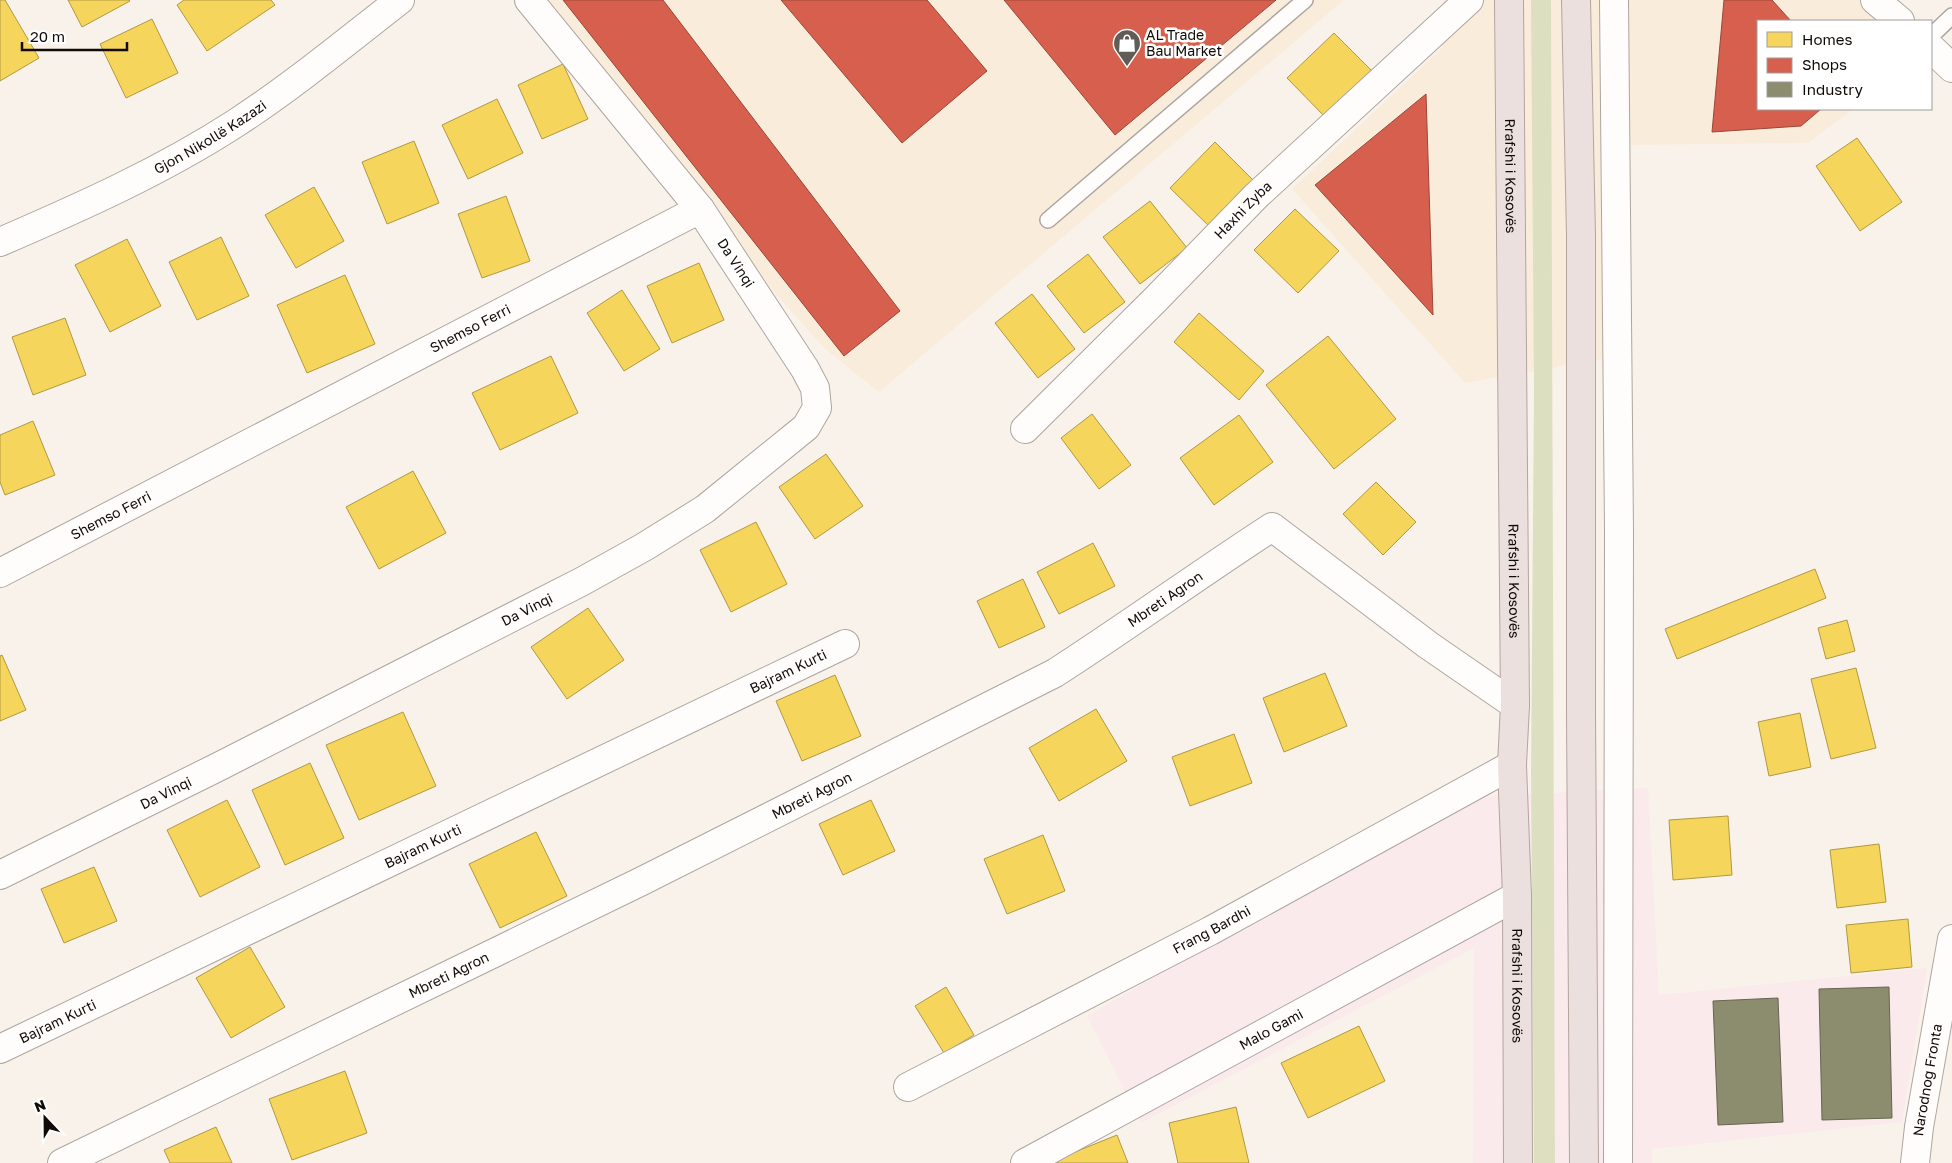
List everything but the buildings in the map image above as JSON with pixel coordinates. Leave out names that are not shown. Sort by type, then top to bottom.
[{"type":"highway","name":"Rrafshi i Kosovës","points":[[1509,0],[1515,705],[1512,765],[1517,896],[1518,1163]]},
{"type":"highway","points":[[1576,0],[1581,235],[1581,713],[1584,1163]]},
{"type":"street","name":"Gjon Nikollë Kazazi","points":[[0,242],[60,216],[159,168],[236,122],[318,64],[400,0]]},
{"type":"street","points":[[529,0],[700,210]]},
{"type":"street","name":"Haxhi Zyba","points":[[1025,429],[1256,196],[1469,0]]},
{"type":"street","points":[[1614,0],[1619,530],[1618,1163]]},
{"type":"street","points":[[1875,0],[1899,20]]},
{"type":"street","points":[[1932,49],[1952,68]]},
{"type":"street","name":"Shemso Ferri","points":[[0,573],[700,210]]},
{"type":"street","name":"Da Vinqi","points":[[0,875],[218,767],[581,582],[644,547],[705,509],[806,427],[817,408],[815,388],[805,369],[700,210]]},
{"type":"street","name":"Mbreti Agron","points":[[62,1163],[640,882],[1054,673],[1101,643],[1216,563],[1272,528],[1428,645],[1515,705]]},
{"type":"street","name":"Bajram Kurti","points":[[0,1049],[845,644]]},
{"type":"street","name":"Frang Bardhi","points":[[908,1087],[1210,931],[1512,765]]},
{"type":"street","name":"Malo Gami","points":[[1025,1163],[1517,896]]},
{"type":"street","name":"Narodnog Fronta","points":[[1915,1163],[1919,1127],[1952,939]]},
{"type":"lane","points":[[1048,220],[1305,0]]},
{"type":"lane","points":[[1932,35],[1952,16]]},
{"type":"shaded area","points":[[529,0],[1344,0],[879,392],[824,348],[700,209]]},
{"type":"shaded area","points":[[1443,0],[1863,0],[1880,20],[1757,20],[1757,110],[1852,110],[1808,143],[1629,145],[1630,354],[1465,383],[1292,189],[1441,49]]},
{"type":"shaded area","points":[[1648,788],[1659,995],[1927,968],[1902,1122],[1652,1149],[1652,1163],[1473,1163],[1474,948],[1141,1123],[1087,1016],[1466,797]]},
{"type":"green space","points":[[1531,0],[1551,0],[1555,1163],[1534,1163],[1531,773],[1534,391]]},
{"type":"place","name":"AL Trade Bau Market","points":[[1127,67]]}]
